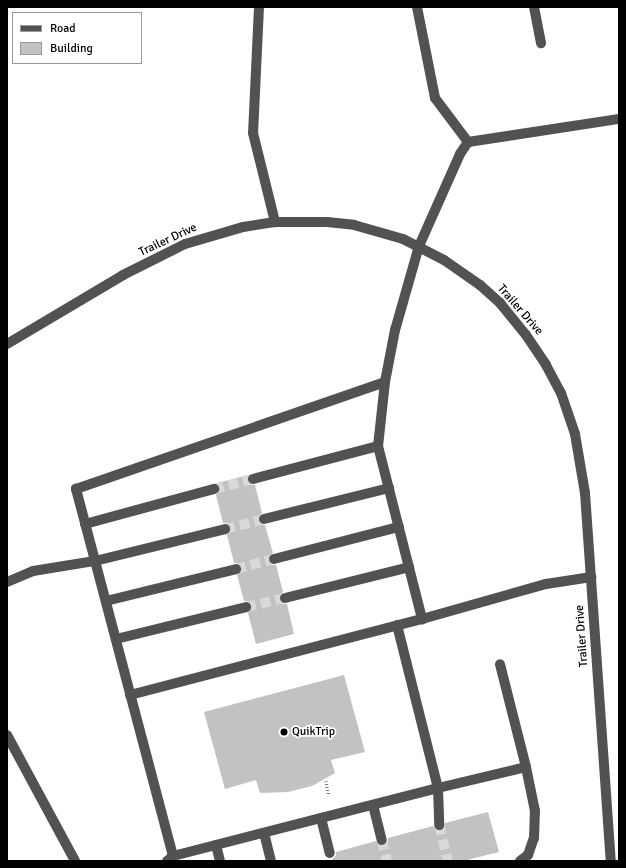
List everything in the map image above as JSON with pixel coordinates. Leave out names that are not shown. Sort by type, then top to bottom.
[{"type":"street","points":[[259,7],[252,133],[275,222]]},
{"type":"street","points":[[417,7],[435,98],[468,142]]},
{"type":"street","points":[[534,7],[541,43]]},
{"type":"street","points":[[422,619],[378,446],[385,382],[395,330],[419,246],[460,154],[468,142],[619,119]]},
{"type":"street","name":"Trailer Drive","points":[[7,344],[123,276],[185,244],[243,227],[275,222],[328,222],[354,225],[403,239],[444,260],[480,285],[500,303],[526,335],[546,365],[561,393],[574,434],[585,493],[611,861]]},
{"type":"street","points":[[385,382],[76,488],[116,639],[170,859],[216,845],[526,767]]},
{"type":"street","points":[[253,479],[378,446]]},
{"type":"street","points":[[264,519],[389,488]]},
{"type":"street","points":[[85,524],[214,489]]},
{"type":"street","points":[[274,559],[399,527]]},
{"type":"street","points":[[7,582],[33,571],[95,561],[225,529]]},
{"type":"street","points":[[285,598],[409,567]]},
{"type":"street","points":[[106,601],[236,568]]},
{"type":"street","points":[[130,695],[422,619],[546,584],[591,577]]},
{"type":"street","points":[[116,639],[246,607]]},
{"type":"street","points":[[397,625],[438,788],[439,825]]},
{"type":"street","points":[[500,664],[526,767],[535,811],[534,838],[528,855],[520,861]]},
{"type":"street","points":[[7,735],[75,861]]},
{"type":"street","points":[[373,805],[382,840]]},
{"type":"street","points":[[321,818],[330,853]]},
{"type":"street","points":[[264,833],[271,861]]},
{"type":"street","points":[[216,845],[220,861]]},
{"type":"building","points":[[248,475],[247,481],[251,485],[255,485],[262,513],[258,517],[258,521],[262,525],[265,525],[273,553],[268,557],[268,561],[272,565],[276,565],[283,592],[279,596],[279,600],[283,604],[287,604],[294,634],[256,644],[248,613],[252,609],[252,605],[248,601],[244,601],[237,575],[242,571],[242,567],[238,563],[234,563],[227,535],[231,531],[231,527],[227,523],[223,523],[216,495],[220,490],[217,483]]},
{"type":"building","name":"QuikTrip","points":[[344,675],[365,752],[331,760],[335,773],[312,786],[288,792],[260,793],[256,780],[225,789],[204,712]]},
{"type":"building","points":[[488,812],[499,852],[463,861],[331,861],[336,855],[336,852],[376,841],[380,846],[384,846],[388,842],[388,838],[433,826],[436,830],[440,831],[444,828],[445,823]]},
{"type":"tunnel","points":[[214,489],[253,479]]},
{"type":"tunnel","points":[[225,529],[264,519]]},
{"type":"tunnel","points":[[236,569],[274,559]]},
{"type":"tunnel","points":[[246,607],[285,598]]},
{"type":"tunnel","points":[[439,825],[448,861]]},
{"type":"tunnel","points":[[382,840],[387,861]]},
{"type":"place","name":"QuikTrip","points":[[284,732]]}]
